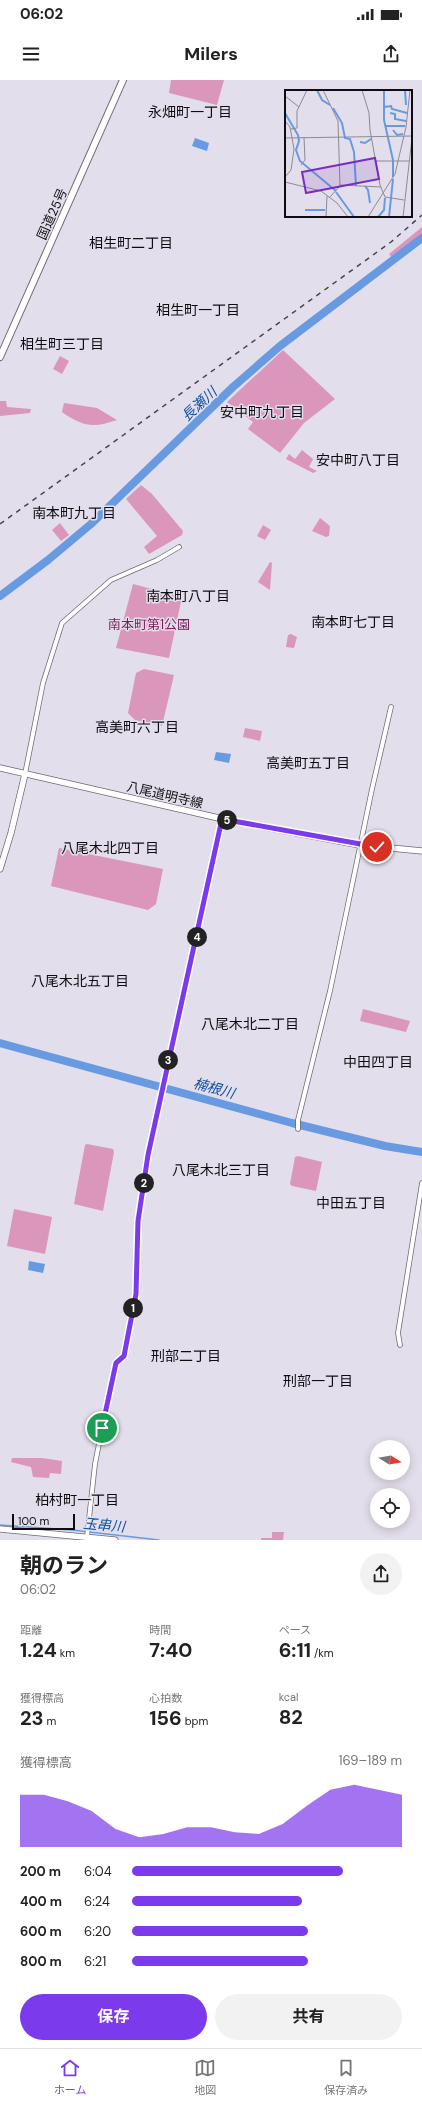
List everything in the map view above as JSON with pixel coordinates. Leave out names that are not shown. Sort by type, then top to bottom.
[{"type":"highway","name":"国道25号","points":[[0,357],[123,80]]},
{"type":"main road","name":"八尾道明寺線","points":[[0,768],[222,819],[360,845],[422,851]]},
{"type":"main road","points":[[0,869],[12,833],[26,774]]},
{"type":"main road","points":[[0,1529],[87,1534],[115,1540]]},
{"type":"street","points":[[26,774],[43,683],[62,623],[111,580],[157,560],[179,547]]},
{"type":"street","points":[[298,1129],[298,1120],[330,991],[360,845],[391,707]]},
{"type":"street","points":[[87,1534],[95,1464],[110,1388],[116,1363],[124,1356],[136,1294],[138,1221],[148,1155],[222,819]]},
{"type":"street","points":[[400,1345],[398,1333],[422,1183]]},
{"type":"green space","points":[[171,80],[224,80],[217,105],[169,93]]},
{"type":"green space","points":[[422,227],[422,236],[392,258],[389,254]]},
{"type":"green space","points":[[283,350],[335,399],[304,423],[280,453],[248,429],[253,422],[227,402]]},
{"type":"green space","points":[[60,356],[69,361],[62,374],[53,369]]},
{"type":"green space","points":[[0,401],[6,401],[7,407],[31,409],[30,413],[0,416]]},
{"type":"green space","points":[[64,403],[97,408],[117,420],[95,425],[89,425],[76,421],[62,412]]},
{"type":"green space","points":[[302,450],[313,459],[309,467],[317,471],[313,473],[286,459],[289,454],[295,459]]},
{"type":"green space","points":[[141,485],[152,494],[183,531],[182,535],[149,554],[144,547],[157,536],[126,499]]},
{"type":"green space","points":[[320,518],[330,526],[329,536],[326,537],[312,531]]},
{"type":"green space","points":[[60,523],[69,535],[61,541],[52,530]]},
{"type":"green space","points":[[263,525],[271,530],[265,540],[257,536]]},
{"type":"green space","points":[[270,562],[272,563],[270,590],[258,582]]},
{"type":"green space","name":"南本町第1公園","points":[[133,584],[182,597],[169,658],[116,648]]},
{"type":"green space","points":[[291,634],[297,637],[294,648],[286,647],[288,635]]},
{"type":"green space","points":[[144,669],[174,675],[162,726],[135,720],[128,713],[136,673]]},
{"type":"green space","points":[[245,728],[262,731],[260,741],[243,737]]},
{"type":"green space","points":[[59,848],[163,869],[156,904],[148,910],[51,886]]},
{"type":"green space","points":[[363,1009],[410,1021],[406,1032],[360,1021]]},
{"type":"green space","points":[[87,1144],[113,1149],[114,1152],[103,1211],[74,1204],[85,1145]]},
{"type":"green space","points":[[298,1156],[322,1162],[316,1191],[292,1186],[290,1184],[295,1157]]},
{"type":"green space","points":[[14,1209],[52,1217],[45,1254],[7,1246]]},
{"type":"green space","points":[[12,1458],[42,1458],[62,1461],[61,1474],[50,1473],[49,1478],[33,1477],[31,1467],[11,1462]]},
{"type":"green space","points":[[272,1532],[284,1532],[283,1540],[261,1540],[261,1538],[272,1538]]},
{"type":"water","points":[[195,138],[209,143],[207,151],[192,146]]},
{"type":"water","points":[[216,752],[231,754],[229,763],[214,760]]},
{"type":"water","points":[[29,1261],[45,1264],[43,1273],[28,1270]]},
{"type":"waterway","name":"長瀬川","points":[[0,596],[48,560],[91,524],[233,387],[280,346],[422,238]]},
{"type":"waterway","name":"楠根川","points":[[0,1043],[292,1123],[385,1146],[422,1152]]},
{"type":"waterway","name":"玉串川","points":[[0,1525],[72,1530],[159,1540]]},
{"type":"railway","points":[[0,524],[391,242],[422,215]]},
{"type":"district","name":"永畑町一丁目","points":[[190,112]]},
{"type":"district","name":"相生町二丁目","points":[[131,243]]},
{"type":"district","name":"相生町一丁目","points":[[198,310]]},
{"type":"district","name":"相生町三丁目","points":[[62,344]]},
{"type":"district","name":"安中町九丁目","points":[[262,412]]},
{"type":"district","name":"安中町八丁目","points":[[358,460]]},
{"type":"district","name":"南本町九丁目","points":[[74,513]]},
{"type":"district","name":"南本町八丁目","points":[[188,596]]},
{"type":"district","name":"南本町七丁目","points":[[353,622]]},
{"type":"district","name":"高美町六丁目","points":[[137,727]]},
{"type":"district","name":"高美町五丁目","points":[[308,763]]},
{"type":"district","name":"八尾木北四丁目","points":[[110,848]]},
{"type":"district","name":"八尾木北五丁目","points":[[80,981]]},
{"type":"district","name":"八尾木北二丁目","points":[[250,1024]]},
{"type":"district","name":"中田四丁目","points":[[378,1062]]},
{"type":"district","name":"八尾木北三丁目","points":[[221,1170]]},
{"type":"district","name":"中田五丁目","points":[[351,1203]]},
{"type":"district","name":"刑部二丁目","points":[[186,1356]]},
{"type":"district","name":"刑部一丁目","points":[[318,1381]]},
{"type":"district","name":"柏村町一丁目","points":[[77,1500]]},
{"type":"route","points":[[102,1428],[116,1363],[124,1356],[136,1294],[138,1221],[148,1155],[215,858],[222,819],[377,847]]}]
